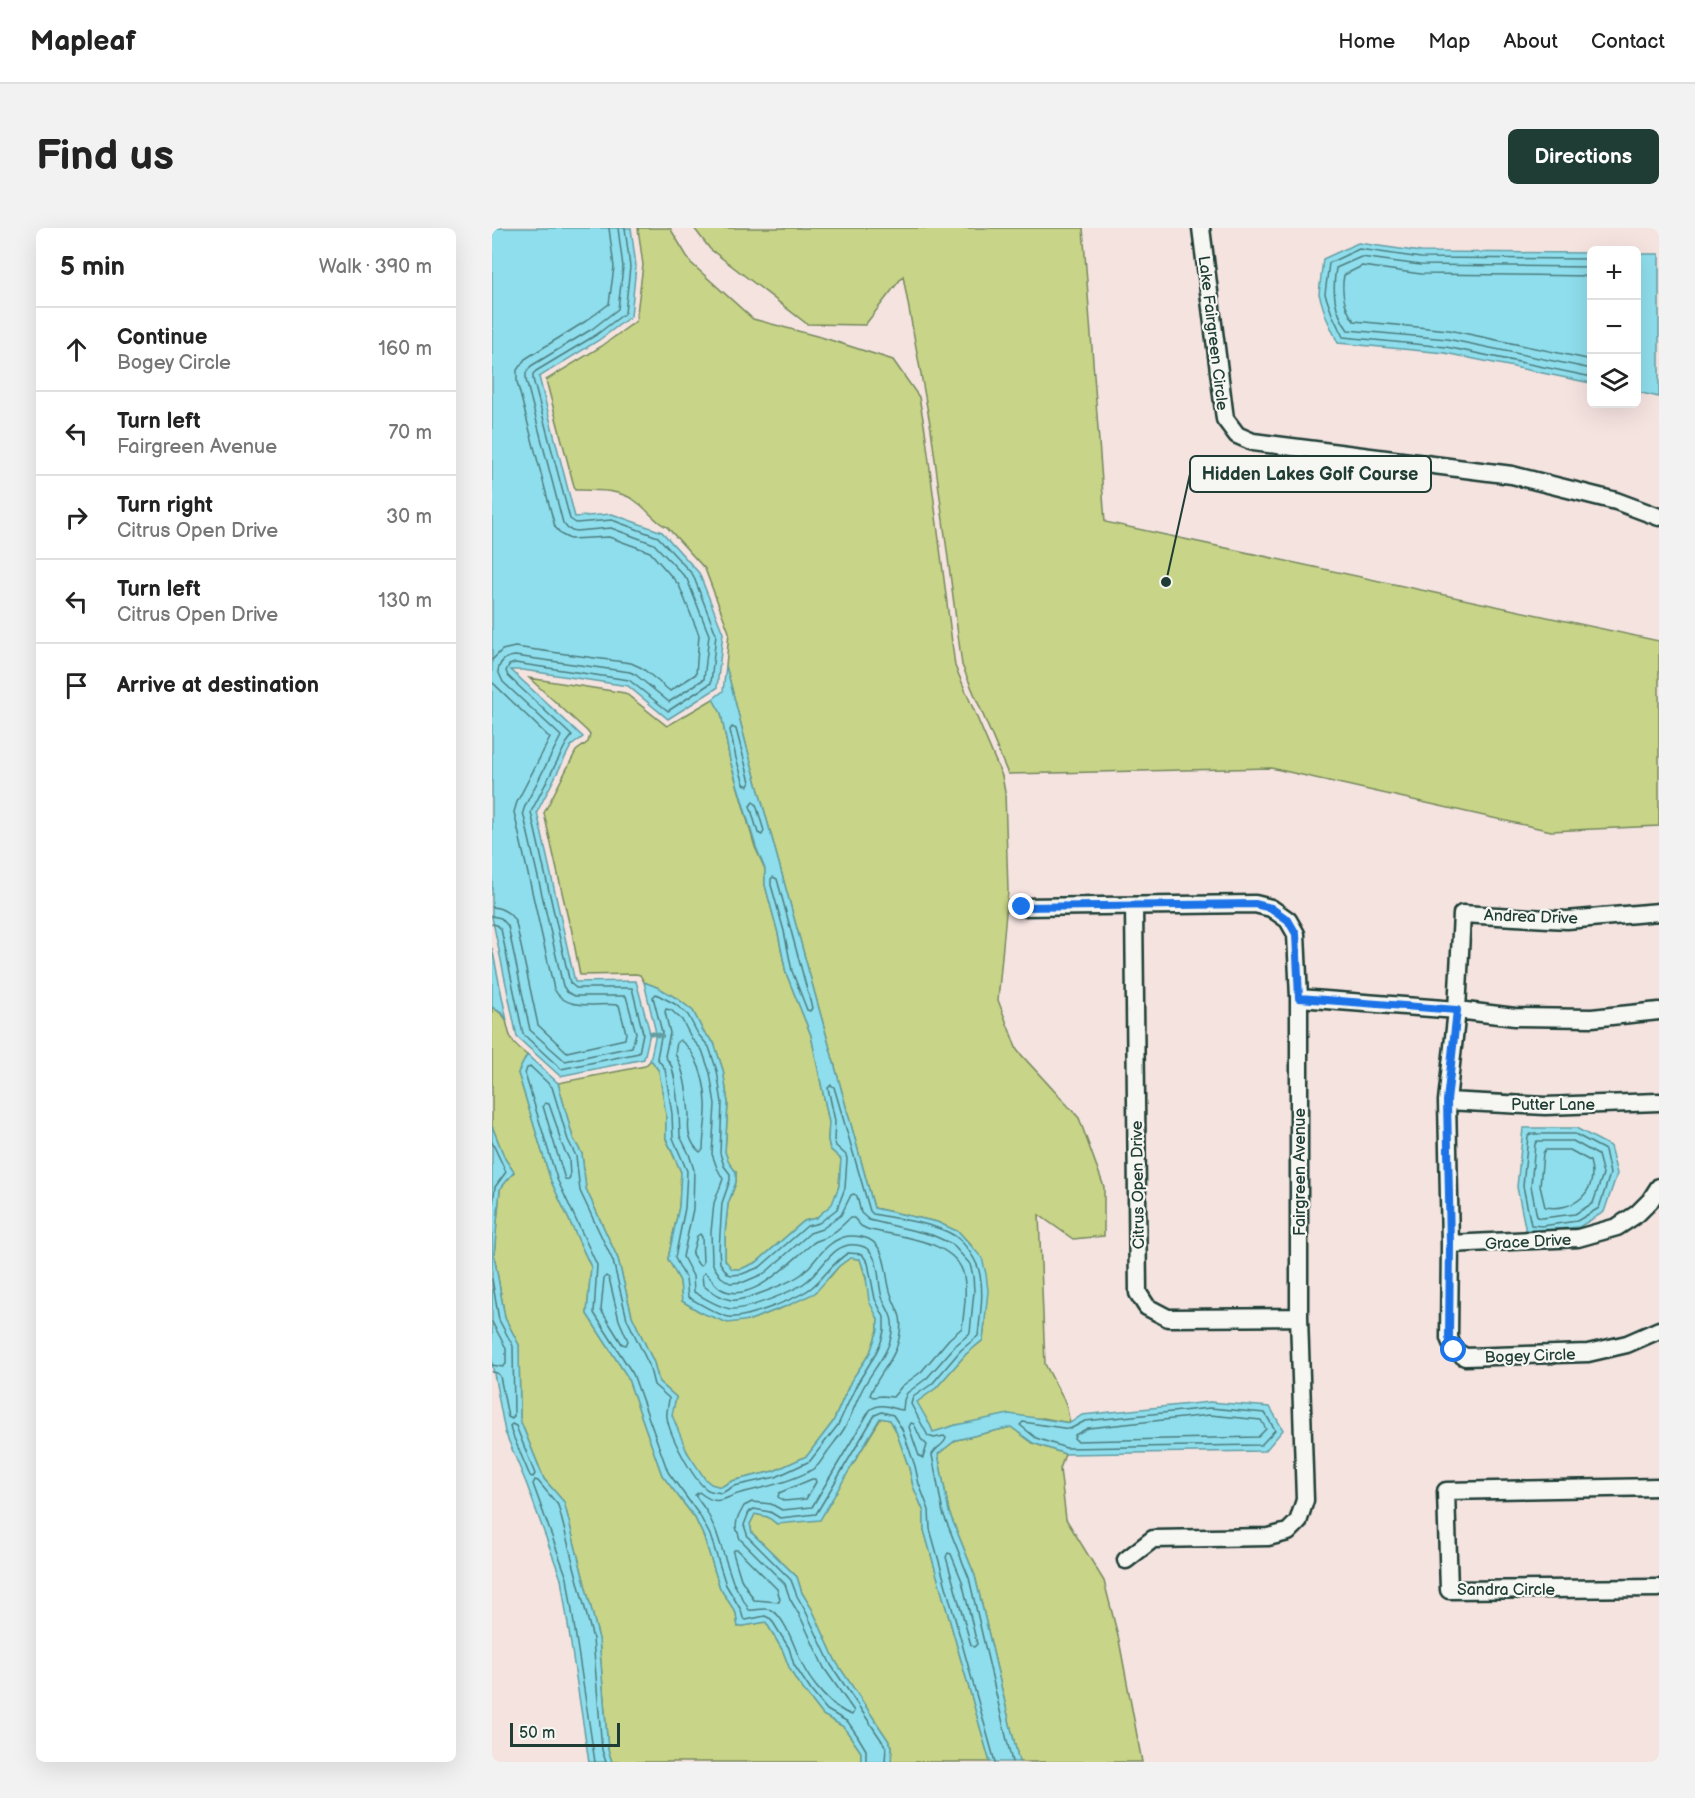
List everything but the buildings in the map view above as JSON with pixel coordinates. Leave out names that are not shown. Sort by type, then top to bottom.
[{"type":"street","name":"Lake Fairgreen Circle","points":[[1201,228],[1225,419],[1237,435],[1253,442],[1512,475],[1616,501],[1659,518]]},
{"type":"street","points":[[1022,907],[1255,904],[1271,908],[1288,920],[1296,934],[1299,998],[1457,1010],[1515,1017],[1592,1018],[1659,1011]]},
{"type":"street","name":"Citrus Open Drive","points":[[1134,906],[1138,1293],[1147,1307],[1168,1318],[1299,1317]]},
{"type":"street","name":"Andrea Drive","points":[[1457,1010],[1462,914],[1567,920],[1659,912]]},
{"type":"street","name":"Fairgreen Avenue","points":[[1126,1560],[1153,1539],[1268,1537],[1288,1532],[1298,1522],[1305,1500],[1299,1317],[1299,998]]},
{"type":"street","name":"Bogey Circle","points":[[1457,1010],[1447,1101],[1449,1338],[1454,1350],[1465,1358],[1588,1353],[1627,1344],[1659,1330]]},
{"type":"street","name":"Putter Lane","points":[[1447,1101],[1545,1106],[1659,1102]]},
{"type":"street","name":"Grace Drive","points":[[1450,1244],[1578,1238],[1617,1227],[1637,1214],[1650,1201],[1659,1187]]},
{"type":"street","name":"Sandra Circle","points":[[1659,1487],[1446,1491],[1449,1590],[1659,1588]]},
{"type":"green space","points":[[638,228],[670,228],[691,263],[753,319],[893,360],[919,397],[955,666],[1002,776],[1005,792],[1008,891],[998,1000],[1017,1050],[1079,1118],[1104,1187],[1104,1236],[1073,1239],[1039,1215],[1045,1364],[1066,1404],[1070,1423],[1043,1418],[956,1425],[933,1433],[916,1402],[936,1388],[966,1354],[983,1340],[985,1321],[971,1245],[959,1232],[937,1222],[874,1208],[726,666],[729,632],[705,569],[667,527],[632,498],[608,491],[575,490],[546,380],[602,346],[636,321],[643,265]]},
{"type":"green space","points":[[694,228],[1083,228],[1105,522],[1659,641],[1659,826],[1551,831],[1271,768],[1008,774],[962,665],[931,429],[903,276],[865,325],[807,324],[710,249]]},
{"type":"green space","points":[[529,678],[625,693],[667,726],[713,699],[721,713],[730,760],[755,847],[765,869],[765,885],[786,973],[811,1035],[829,1122],[830,1149],[841,1159],[839,1186],[833,1204],[816,1218],[804,1221],[757,1262],[741,1269],[732,1269],[725,1261],[728,1204],[736,1182],[736,1172],[725,1152],[728,1103],[723,1070],[714,1043],[703,1031],[693,1011],[678,999],[644,982],[640,975],[580,975],[544,813],[576,751],[588,742],[590,735]]},
{"type":"green space","points":[[492,1007],[503,1015],[513,1042],[527,1055],[518,1073],[551,1181],[591,1267],[587,1314],[627,1376],[662,1475],[695,1518],[704,1537],[720,1588],[736,1613],[738,1627],[766,1622],[796,1680],[823,1715],[844,1727],[861,1752],[861,1762],[612,1762],[608,1750],[599,1639],[564,1502],[544,1479],[520,1420],[519,1345],[505,1318],[494,1255],[500,1189],[514,1172],[505,1159],[492,1126]]},
{"type":"green space","points":[[650,1061],[659,1071],[666,1115],[666,1139],[681,1172],[679,1207],[668,1259],[680,1281],[682,1301],[702,1313],[750,1320],[789,1305],[830,1277],[850,1258],[860,1259],[878,1319],[878,1330],[870,1353],[851,1381],[833,1422],[807,1456],[774,1471],[732,1481],[721,1487],[707,1481],[688,1453],[677,1431],[672,1415],[676,1397],[659,1382],[654,1363],[632,1316],[618,1259],[586,1189],[582,1154],[573,1138],[558,1083],[645,1066]]},
{"type":"green space","points":[[881,1418],[890,1420],[896,1431],[913,1486],[924,1512],[924,1530],[990,1762],[891,1762],[892,1746],[836,1662],[812,1609],[802,1593],[797,1577],[752,1533],[750,1524],[755,1514],[768,1517],[777,1524],[848,1472]]},
{"type":"green space","points":[[1011,1427],[1033,1443],[1065,1454],[1060,1469],[1066,1519],[1104,1581],[1119,1640],[1142,1762],[1019,1762],[975,1576],[949,1512],[938,1454],[956,1440]]},
{"type":"water","points":[[492,228],[631,228],[636,266],[631,316],[599,340],[539,377],[575,517],[612,514],[662,532],[699,573],[723,633],[717,688],[668,719],[628,686],[511,670],[583,737],[571,746],[537,812],[575,982],[636,981],[650,1033],[644,1059],[560,1076],[517,1037],[492,917]]},
{"type":"water","points":[[1358,243],[1421,252],[1587,253],[1587,382],[1445,353],[1338,343],[1319,294],[1323,259]]},
{"type":"water","points":[[1641,254],[1659,254],[1659,397],[1641,393]]},
{"type":"water","points":[[726,666],[874,1208],[937,1222],[959,1232],[982,1258],[988,1291],[983,1340],[966,1354],[936,1388],[917,1402],[933,1432],[1009,1414],[1070,1423],[1082,1415],[1210,1402],[1270,1407],[1283,1430],[1265,1451],[1065,1454],[1033,1443],[1011,1427],[956,1440],[938,1454],[949,1512],[975,1576],[1019,1762],[990,1762],[924,1530],[924,1512],[913,1486],[896,1431],[890,1420],[880,1418],[820,1520],[777,1524],[768,1517],[755,1514],[750,1524],[752,1533],[797,1577],[802,1593],[812,1609],[836,1662],[892,1746],[891,1762],[861,1762],[861,1752],[844,1727],[823,1715],[796,1680],[766,1622],[738,1627],[736,1613],[720,1588],[704,1537],[695,1518],[662,1475],[627,1376],[587,1314],[591,1267],[551,1181],[518,1073],[527,1055],[558,1083],[573,1138],[582,1154],[586,1189],[618,1259],[632,1316],[654,1363],[659,1382],[676,1397],[672,1415],[687,1452],[705,1479],[721,1487],[732,1481],[774,1471],[807,1456],[833,1422],[851,1381],[870,1353],[878,1330],[878,1319],[869,1301],[866,1277],[860,1259],[850,1258],[839,1266],[815,1293],[750,1320],[728,1323],[702,1313],[682,1301],[680,1281],[668,1259],[679,1207],[681,1172],[666,1138],[666,1115],[659,1071],[650,1061],[656,1033],[644,982],[678,999],[693,1011],[703,1031],[714,1043],[723,1070],[728,1103],[725,1152],[736,1172],[736,1182],[728,1204],[725,1233],[725,1260],[732,1269],[741,1269],[757,1262],[804,1221],[816,1218],[832,1204],[839,1186],[841,1159],[830,1149],[829,1122],[811,1035],[786,973],[765,885],[765,869],[756,847],[730,760],[721,713],[713,699],[723,691]]},
{"type":"water","points":[[492,948],[507,1021],[503,1014],[492,1007]]},
{"type":"water","points":[[492,1126],[505,1159],[514,1172],[500,1189],[494,1255],[505,1318],[519,1345],[520,1420],[544,1479],[564,1502],[599,1639],[608,1750],[612,1762],[589,1762],[561,1579],[505,1432],[492,1363]]},
{"type":"water","points":[[1523,1128],[1576,1128],[1610,1146],[1617,1174],[1604,1212],[1579,1227],[1526,1232],[1517,1187]]},
{"type":"waterway","points":[[650,1033],[662,1036]]},
{"type":"place","name":"Hidden Lakes Golf Course","points":[[1166,582]]},
{"type":"route","points":[[1022,907],[1255,904],[1271,908],[1288,920],[1296,934],[1299,998],[1457,1010],[1447,1101],[1449,1338],[1454,1350]]}]
